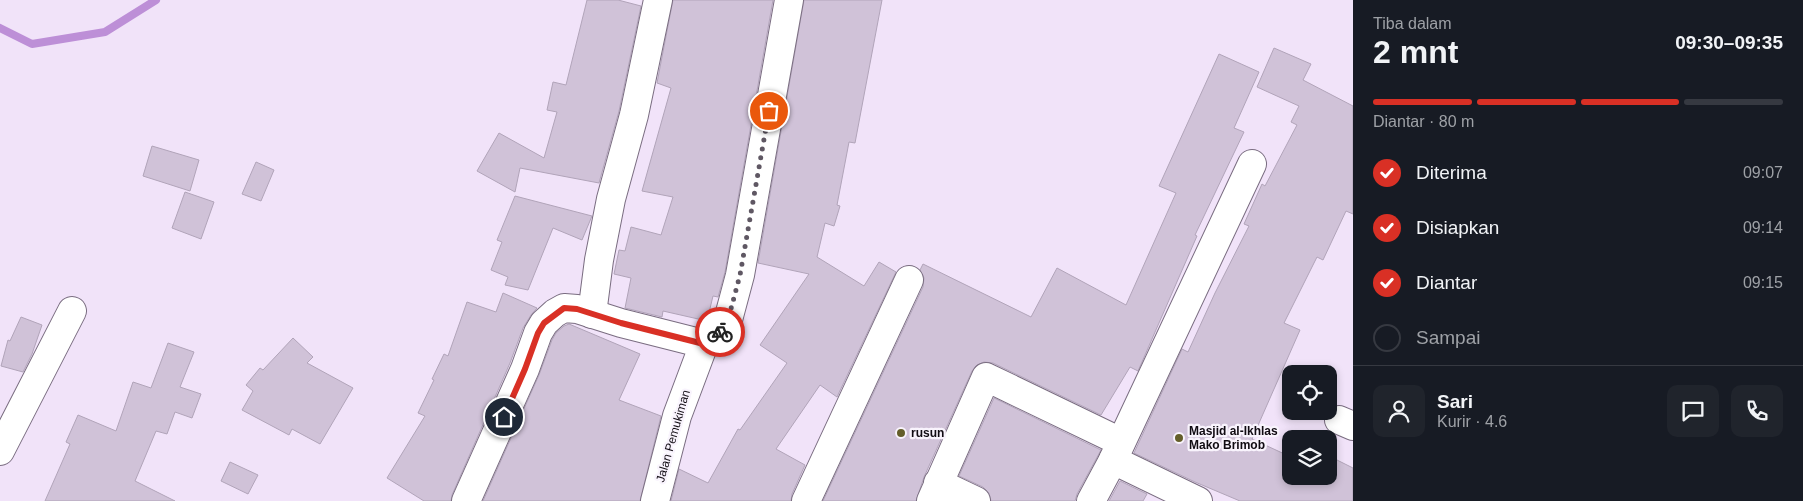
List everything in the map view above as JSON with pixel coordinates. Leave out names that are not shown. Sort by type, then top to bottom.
[{"type":"street","points":[[592,314],[599,260],[611,199],[634,115],[658,0]]},
{"type":"street","points":[[466,501],[525,369],[538,333],[544,323],[564,308],[577,309],[704,344],[718,334],[728,320],[740,275],[789,0]]},
{"type":"street","points":[[1091,501],[1117,451],[1252,164]]},
{"type":"street","points":[[806,501],[909,280]]},
{"type":"street","points":[[0,451],[72,311]]},
{"type":"street","name":"Jalan Pemukiman","points":[[655,501],[676,416],[704,344]]},
{"type":"street","points":[[976,501],[934,492],[986,377],[1117,451],[1198,501]]},
{"type":"building","points":[[587,0],[618,0],[641,6],[619,111],[599,183],[520,168],[515,192],[477,171],[499,133],[544,158],[557,112],[547,110],[553,82],[566,85]]},
{"type":"building","points":[[673,0],[773,0],[725,272],[718,297],[713,296],[707,321],[663,311],[662,317],[625,308],[631,278],[614,274],[619,250],[625,251],[631,227],[661,235],[673,197],[642,191],[671,88],[657,83]]},
{"type":"building","points":[[804,0],[882,0],[855,143],[849,142],[837,205],[840,206],[834,226],[825,223],[817,257],[864,286],[879,262],[896,272],[837,397],[820,385],[776,449],[805,465],[792,494],[791,501],[671,501],[679,469],[708,483],[738,429],[740,430],[787,363],[760,345],[809,274],[758,263]]},
{"type":"building","points":[[1274,48],[1311,64],[1303,80],[1353,106],[1353,214],[1346,211],[1323,260],[1317,257],[1284,323],[1300,330],[1285,365],[1282,365],[1282,371],[1252,439],[1282,453],[1282,485],[1337,485],[1337,460],[1353,468],[1353,501],[1240,501],[1134,453],[1182,349],[1188,352],[1249,226],[1244,224],[1262,184],[1265,186],[1297,125],[1291,122],[1299,106],[1257,87]]},
{"type":"building","points":[[1219,54],[1259,72],[1234,128],[1244,132],[1195,235],[1197,236],[1138,371],[1130,367],[1101,415],[993,363],[984,362],[977,365],[972,371],[924,477],[916,501],[823,501],[923,287],[924,278],[920,270],[923,264],[1031,317],[1057,268],[1126,305],[1176,193],[1159,186]]},
{"type":"building","points":[[152,146],[199,160],[190,191],[143,176]]},
{"type":"building","points":[[256,162],[274,170],[261,201],[242,194]]},
{"type":"building","points":[[185,192],[214,202],[201,239],[172,228]]},
{"type":"building","points":[[515,196],[592,216],[582,240],[553,228],[528,290],[505,285],[508,277],[491,270],[502,242],[497,240]]},
{"type":"building","points":[[503,293],[537,308],[523,328],[451,501],[424,501],[387,478],[425,416],[418,413],[444,354],[448,356],[467,302],[496,312]]},
{"type":"building","points":[[21,317],[42,325],[32,354],[23,372],[1,366],[8,340],[10,341]]},
{"type":"building","points":[[569,324],[640,354],[619,400],[661,416],[640,501],[483,501],[539,375],[552,340],[556,333]]},
{"type":"building","points":[[293,338],[313,357],[307,363],[353,388],[320,444],[292,429],[289,435],[242,410],[253,391],[246,385],[260,368],[263,370]]},
{"type":"building","points":[[168,343],[194,352],[180,387],[201,394],[192,418],[175,412],[167,434],[156,431],[135,481],[175,501],[45,501],[70,444],[66,442],[78,415],[116,431],[133,382],[151,388]]},
{"type":"building","points":[[994,398],[1101,450],[1075,501],[991,501],[989,493],[983,487],[959,476]]},
{"type":"building","points":[[230,462],[258,475],[248,494],[221,481]]},
{"type":"building","points":[[1120,481],[1147,494],[1143,501],[1109,501]]},
{"type":"waterway","points":[[0,28],[32,44],[105,32],[156,0]]},
{"type":"way so far","points":[[720,332],[728,320],[740,275],[769,111]]},
{"type":"place","name":"rusun","points":[[901,433]]},
{"type":"place","name":"Masjid al-Ikhlas Mako Brimob","points":[[1179,438]]},
{"type":"route","points":[[504,417],[538,333],[544,323],[564,308],[577,309],[621,323],[704,344],[720,332]]}]
